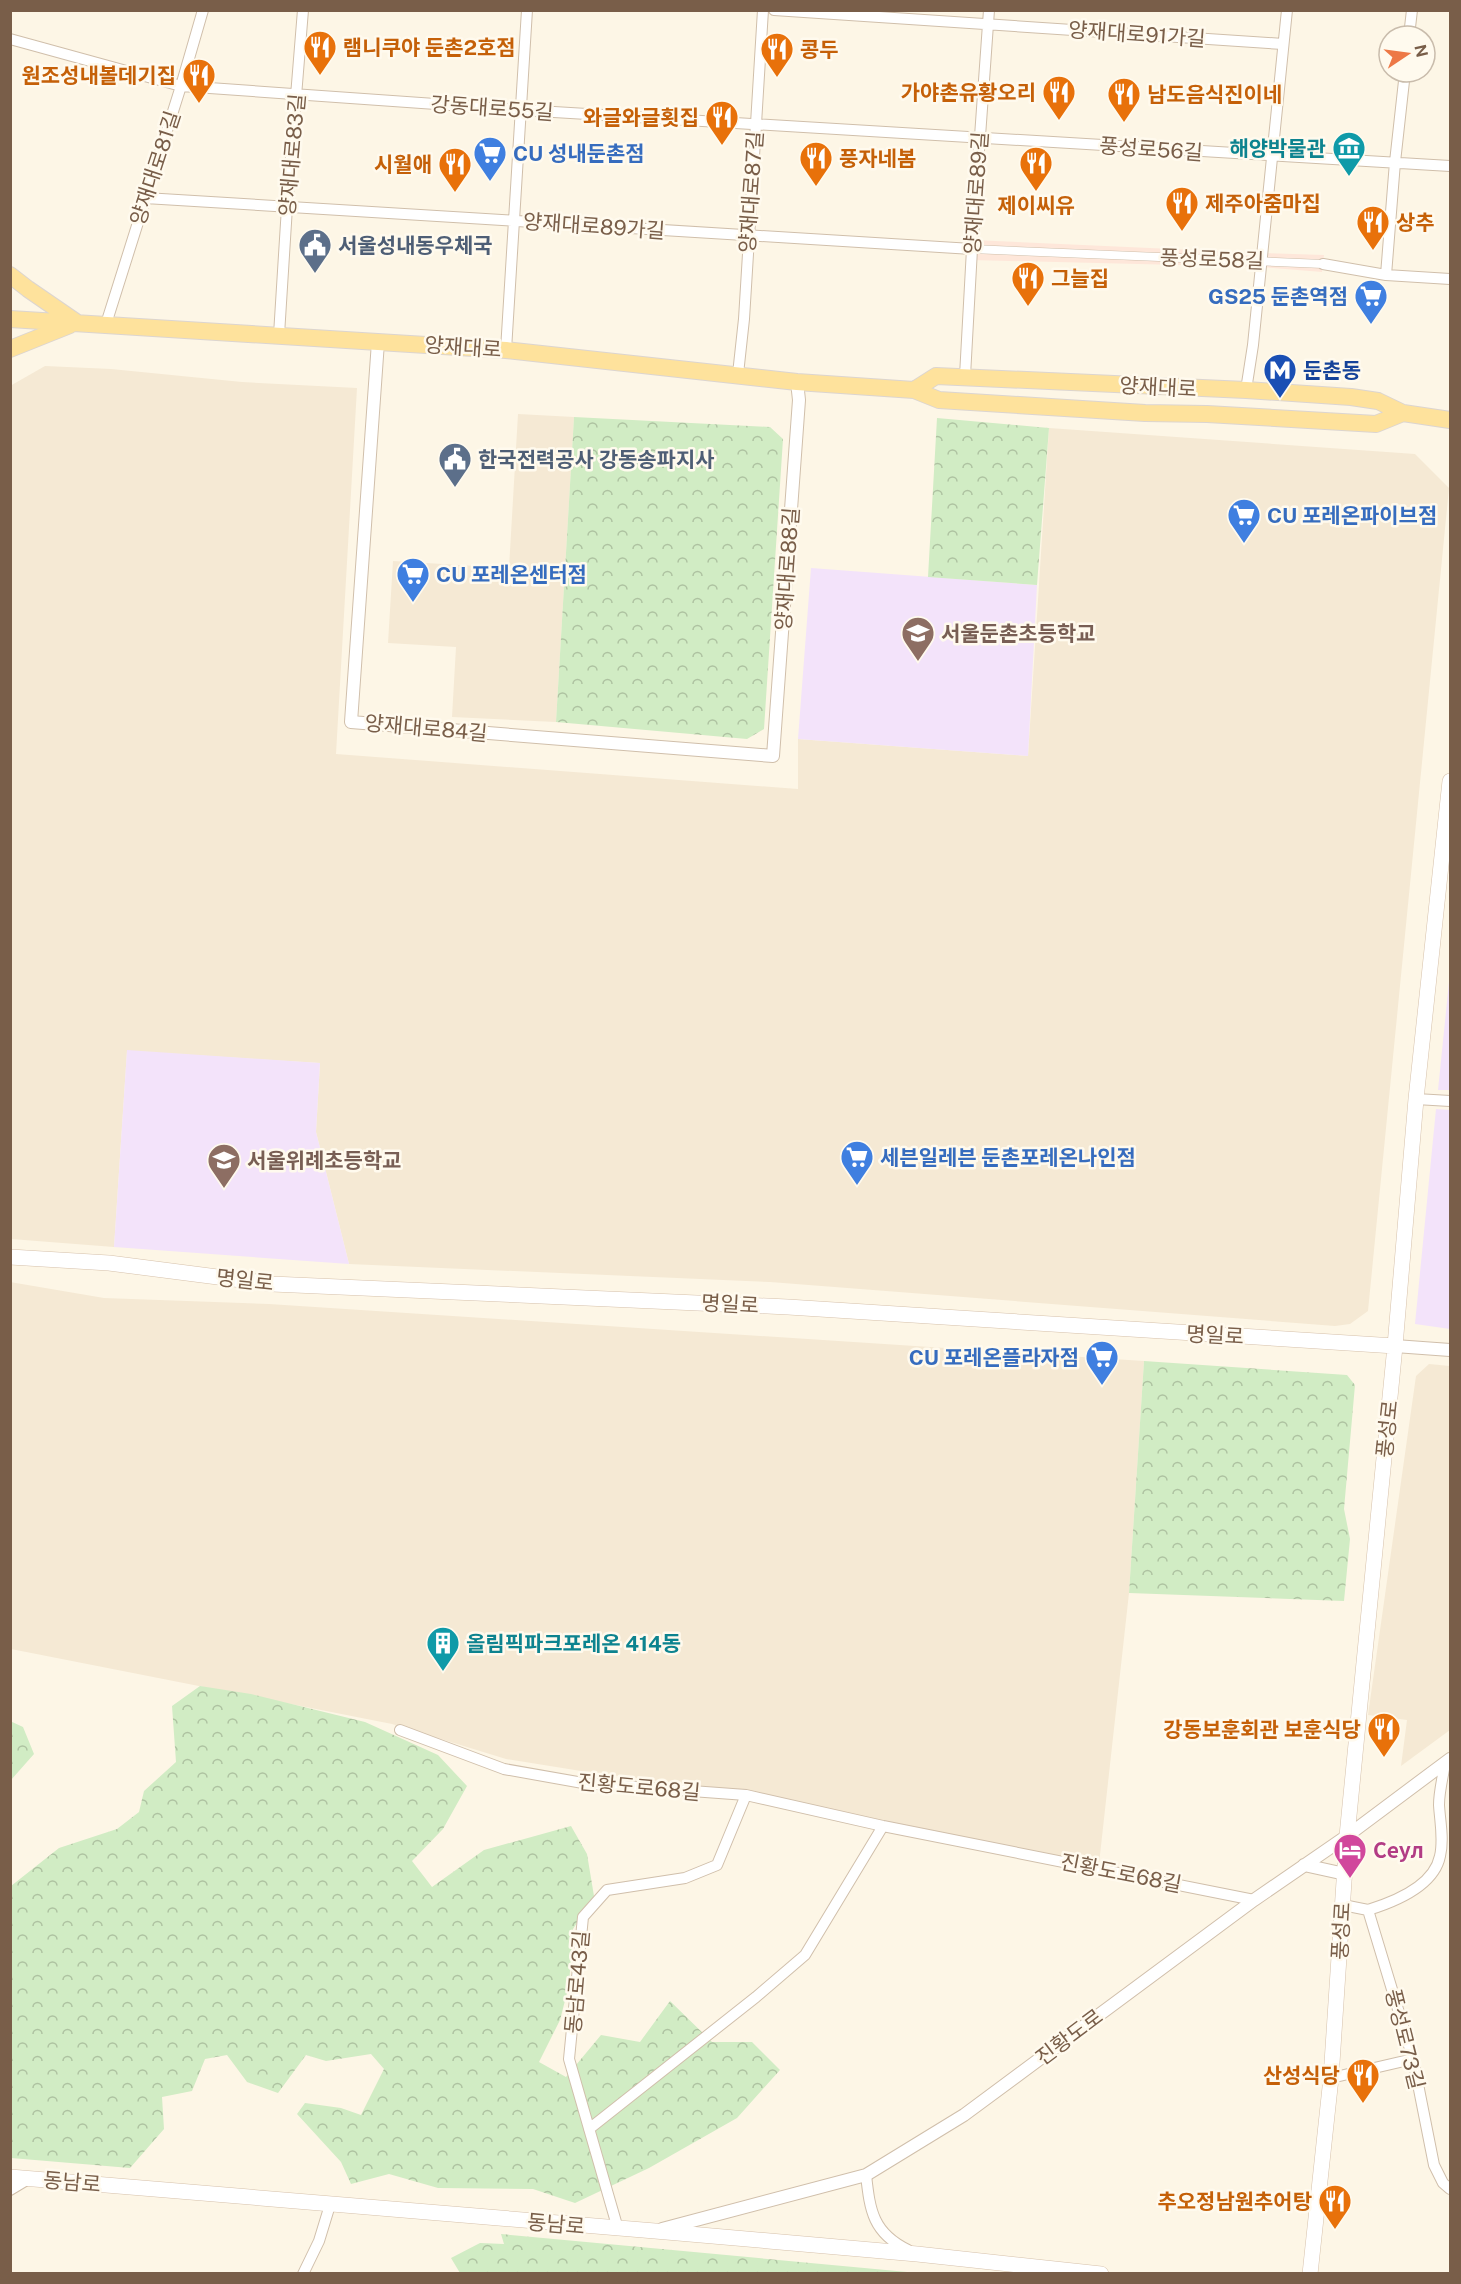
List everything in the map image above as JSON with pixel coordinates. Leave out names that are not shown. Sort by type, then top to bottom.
[{"type":"main road","points":[[10,275],[77,322]]},
{"type":"main road","name":"양재대로","points":[[10,319],[506,350],[797,382],[914,390],[939,400],[1376,424],[1403,413]]},
{"type":"main road","points":[[10,349],[77,322]]},
{"type":"main road","name":"양재대로","points":[[914,390],[936,376],[1246,390],[1378,401],[1403,413],[1450,420]]},
{"type":"main road","name":"풍성로","points":[[1310,2274],[1331,2078],[1347,1836],[1395,1346],[1416,1099],[1445,879],[1450,782]]},
{"type":"main road","name":"명일로","points":[[10,1257],[109,1263],[272,1284],[788,1307],[1395,1346]]},
{"type":"main road","name":"동남로","points":[[10,2177],[917,2254],[1101,2274]]},
{"type":"street","name":"양재대로81길","points":[[106,324],[182,86],[203,10]]},
{"type":"street","name":"양재대로83길","points":[[279,335],[303,10]]},
{"type":"street","points":[[506,350],[527,10]]},
{"type":"street","name":"양재대로87길","points":[[738,374],[744,319],[763,10]]},
{"type":"street","name":"양재대로91가길","points":[[774,10],[1283,44]]},
{"type":"street","name":"양재대로89길","points":[[965,376],[989,10]]},
{"type":"street","points":[[1246,390],[1253,345],[1287,10]]},
{"type":"street","name":"강동대로55길","points":[[10,39],[182,86],[521,110],[980,138]]},
{"type":"street","points":[[1386,274],[1404,84]]},
{"type":"street","name":"풍성로56길","points":[[980,138],[1450,166]]},
{"type":"street","name":"양재대로89가길","points":[[145,198],[972,249]]},
{"type":"street","name":"풍성로58길","points":[[972,249],[1323,264],[1386,274],[1450,279]]},
{"type":"street","name":"양재대로84길","points":[[378,342],[351,722],[773,756]]},
{"type":"street","name":"양재대로88길","points":[[773,756],[799,400],[797,382]]},
{"type":"street","points":[[1416,1099],[1450,1101]]},
{"type":"street","name":"명일로","points":[[1395,1346],[1450,1350]]},
{"type":"street","name":"진황도로68길","points":[[400,1730],[504,1769],[583,1783],[746,1795],[883,1826],[1254,1900]]},
{"type":"street","name":"진황도로","points":[[655,2231],[866,2175],[964,2115],[1254,1900],[1347,1836],[1448,1761]]},
{"type":"street","name":"진황도로","points":[[1368,1910],[1408,1893],[1434,1873],[1440,1857],[1442,1839],[1439,1802],[1448,1761]]},
{"type":"street","name":"동남로43길","points":[[618,2229],[568,2059],[583,1917],[607,1890],[686,1878],[717,1865],[746,1795]]},
{"type":"street","points":[[589,2129],[756,1997],[805,1954],[883,1826]]},
{"type":"street","points":[[1304,1865],[1345,1874]]},
{"type":"street","points":[[1343,1905],[1368,1910]]},
{"type":"street","name":"풍성로73길","points":[[1368,1910],[1413,2059],[1434,2165],[1443,2183],[1450,2189]]},
{"type":"street","points":[[1331,2078],[1413,2059]]},
{"type":"street","points":[[866,2175],[868,2199],[882,2234],[917,2254]]},
{"type":"street","points":[[10,2190],[30,2178]]},
{"type":"street","points":[[303,2274],[319,2241],[330,2205]]},
{"type":"shaded area","points":[[973,240],[1324,255],[1322,272],[1260,267],[971,260]]},
{"type":"shaded area","points":[[45,366],[111,369],[242,382],[357,388],[336,754],[798,789],[798,739],[1028,756],[1049,428],[1415,454],[1449,488],[1368,1311],[1350,1324],[1335,1326],[770,1282],[349,1264],[316,1132],[320,1063],[127,1051],[114,1247],[11,1239],[10,386]]},
{"type":"shaded area","points":[[518,414],[574,417],[556,722],[452,717],[456,647],[388,643],[393,561],[509,568]]},
{"type":"shaded area","name":"서울둔촌초등학교","points":[[811,568],[1037,585],[1028,756],[798,739]]},
{"type":"shaded area","points":[[1450,972],[1450,1090],[1438,1090]]},
{"type":"shaded area","name":"서울위례초등학교","points":[[127,1050],[320,1063],[316,1132],[349,1264],[114,1247]]},
{"type":"shaded area","points":[[1436,1109],[1450,1110],[1450,1329],[1415,1324]]},
{"type":"shaded area","points":[[10,1282],[104,1298],[269,1304],[1144,1361],[1129,1593],[1099,1864],[874,1821],[744,1792],[506,1759],[392,1724],[11,1649]]},
{"type":"shaded area","points":[[1429,1364],[1450,1366],[1450,1730],[1401,1766],[1407,1720],[1368,1715],[1416,1376]]},
{"type":"green space","points":[[574,417],[770,427],[783,439],[764,729],[747,739],[556,722]]},
{"type":"green space","points":[[937,418],[1049,428],[1037,585],[928,577]]},
{"type":"green space","points":[[1144,1361],[1347,1375],[1355,1385],[1344,1509],[1350,1539],[1344,1601],[1129,1593]]},
{"type":"green space","points":[[200,1686],[251,1694],[365,1722],[438,1755],[467,1786],[443,1829],[412,1861],[432,1887],[484,1850],[571,1826],[587,1854],[594,1896],[573,1929],[569,1985],[560,2020],[539,2062],[566,2077],[601,2035],[640,2042],[670,2001],[712,2042],[752,2042],[780,2070],[737,2118],[649,2168],[575,2203],[533,2189],[438,2188],[389,2174],[351,2184],[341,2162],[297,2114],[305,2103],[341,2108],[361,2115],[384,2069],[371,2054],[326,2061],[306,2055],[278,2093],[247,2082],[227,2055],[205,2059],[192,2091],[162,2097],[164,2129],[130,2168],[11,2158],[11,1886],[59,1848],[117,1829],[139,1812],[144,1791],[176,1762],[172,1706]]},
{"type":"green space","points":[[10,1721],[23,1727],[34,1754],[11,1780]]},
{"type":"green space","points":[[501,2234],[918,2273],[460,2273],[451,2258],[480,2243],[504,2244]]},
{"type":"place","name":"램니쿠야 둔촌2호점","points":[[320,76]]},
{"type":"place","name":"콩두","points":[[777,78]]},
{"type":"place","name":"원조성내볼데기집","points":[[199,104]]},
{"type":"place","name":"가야촌유황오리","points":[[1059,121]]},
{"type":"place","name":"남도음식진이네","points":[[1124,123]]},
{"type":"place","name":"와글와글횟집","points":[[722,146]]},
{"type":"place","name":"해양박물관","points":[[1349,177]]},
{"type":"place","name":"CU 성내둔촌점","points":[[490,182]]},
{"type":"place","name":"풍자네봄","points":[[816,187]]},
{"type":"place","name":"제이씨유","points":[[1036,192]]},
{"type":"place","name":"시월애","points":[[455,193]]},
{"type":"place","name":"제주아줌마집","points":[[1182,232]]},
{"type":"place","name":"상추","points":[[1373,251]]},
{"type":"place","name":"서울성내동우체국","points":[[315,274]]},
{"type":"place","name":"그늘집","points":[[1028,307]]},
{"type":"place","name":"GS25 둔촌역점","points":[[1371,325]]},
{"type":"place","name":"둔촌동","points":[[1280,399]]},
{"type":"place","name":"한국전력공사 강동송파지사","points":[[455,488]]},
{"type":"place","name":"CU 포레온파이브점","points":[[1244,544]]},
{"type":"place","name":"CU 포레온센터점","points":[[413,603]]},
{"type":"place","name":"서울둔촌초등학교","points":[[918,662]]},
{"type":"place","name":"세븐일레븐 둔촌포레온나인점","points":[[857,1186]]},
{"type":"place","name":"서울위례초등학교","points":[[224,1189]]},
{"type":"place","name":"CU 포레온플라자점","points":[[1102,1386]]},
{"type":"place","name":"올림픽파크포레온 414동","points":[[443,1672]]},
{"type":"place","name":"강동보훈회관 보훈식당","points":[[1384,1758]]},
{"type":"place","name":"Сеул","points":[[1350,1879]]},
{"type":"place","name":"산성식당","points":[[1363,2104]]},
{"type":"place","name":"추오정남원추어탕","points":[[1335,2230]]}]
